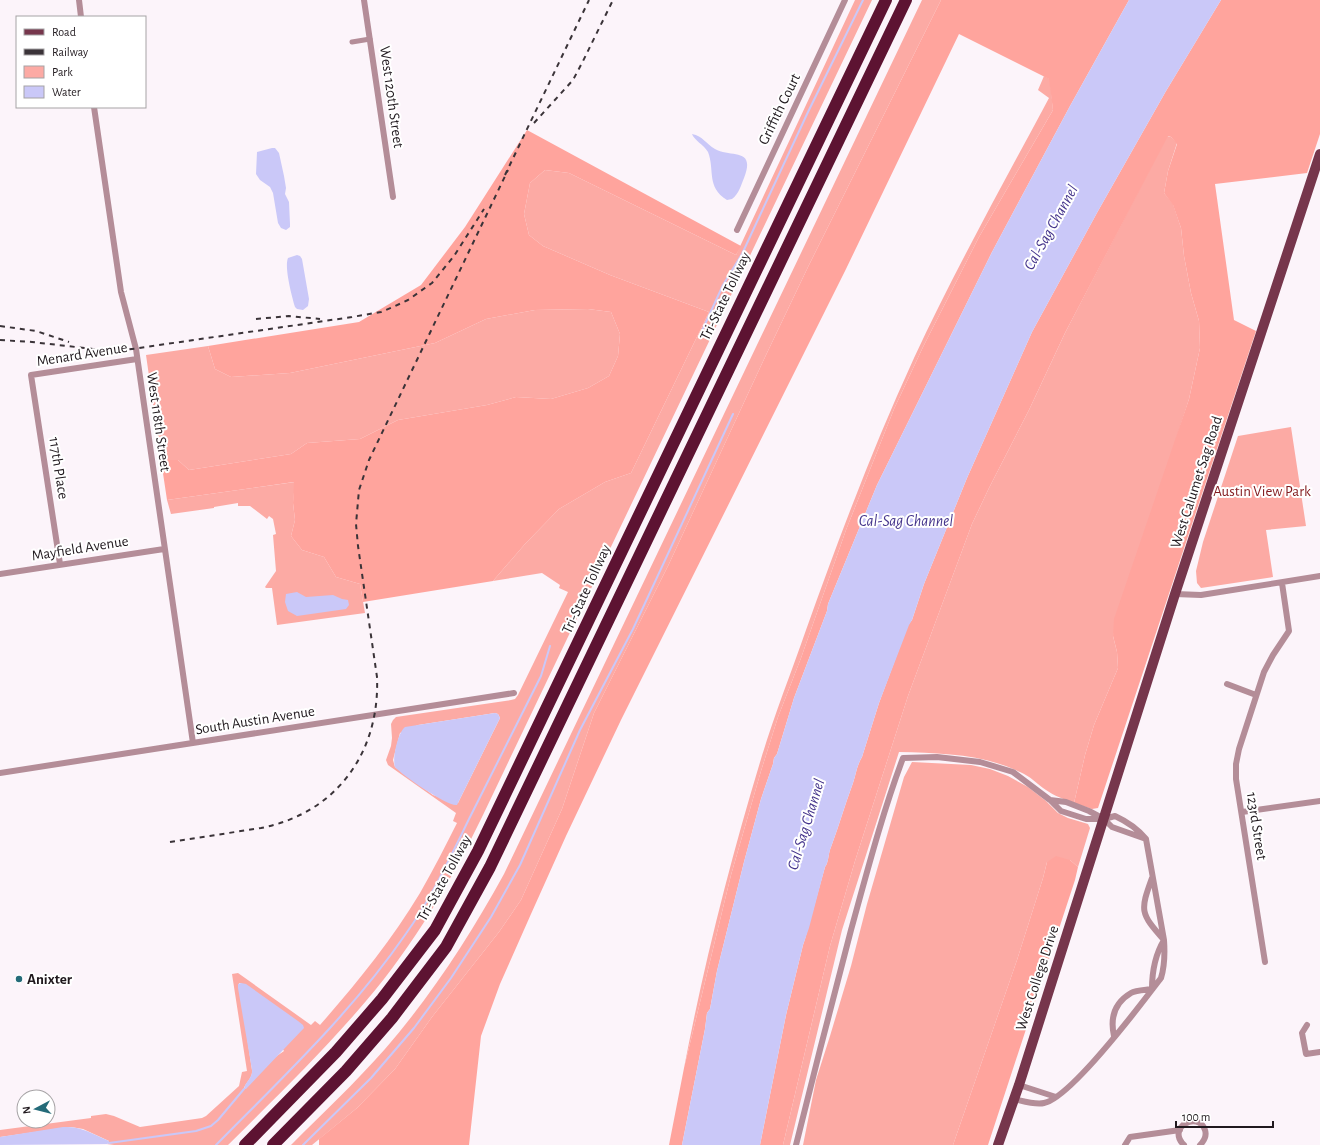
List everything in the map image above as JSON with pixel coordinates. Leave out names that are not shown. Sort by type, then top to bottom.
[{"type":"highway","name":"Tri-State Tollway","points":[[245,1145],[336,1052],[382,999],[434,930],[489,829],[886,0]]},
{"type":"highway","points":[[273,1145],[346,1072],[392,1018],[446,947],[490,867],[906,0]]},
{"type":"main road","name":"West Calumet Sag Road","points":[[1104,819],[1175,594],[1317,174],[1320,154]]},
{"type":"main road","name":"West College Drive","points":[[998,1145],[1019,1085],[1104,819]]},
{"type":"street","points":[[79,0],[81,16]]},
{"type":"street","name":"West 120th Street","points":[[364,0],[393,197]]},
{"type":"street","name":"Griffith Court","points":[[736,230],[846,0]]},
{"type":"street","points":[[352,42],[370,39]]},
{"type":"street","name":"West 118th Street","points":[[94,108],[121,292],[137,359],[193,743]]},
{"type":"street","name":"Menard Avenue","points":[[31,375],[137,359]]},
{"type":"street","name":"117th Place","points":[[31,375],[60,564]]},
{"type":"street","name":"Mayfield Avenue","points":[[0,574],[164,549]]},
{"type":"street","points":[[1175,594],[1201,595],[1320,576]]},
{"type":"street","name":"123rd Street","points":[[1265,962],[1236,779],[1236,764],[1239,749],[1264,672],[1273,655],[1289,632],[1282,583]]},
{"type":"street","points":[[1227,684],[1256,695]]},
{"type":"street","name":"South Austin Avenue","points":[[0,773],[514,693]]},
{"type":"street","points":[[796,1145],[820,1045],[867,871],[893,785],[903,758],[937,757],[980,762],[1013,772],[1050,800],[1061,811],[1086,819],[1104,819],[1115,816],[1138,829],[1146,839],[1164,940],[1164,968],[1160,978],[1092,1063],[1064,1092],[1044,1104],[1014,1099]]},
{"type":"street","points":[[1050,800],[1066,802],[1090,811],[1104,819],[1112,827],[1146,839]]},
{"type":"street","points":[[1242,812],[1320,801]]},
{"type":"street","points":[[1152,877],[1145,898],[1144,914],[1151,926],[1164,940]]},
{"type":"street","points":[[1152,989],[1154,966],[1159,948],[1164,940]]},
{"type":"street","points":[[1114,1036],[1112,1026],[1113,1015],[1121,1001],[1132,992],[1152,989]]},
{"type":"street","points":[[1307,1025],[1302,1033],[1306,1054],[1320,1052]]},
{"type":"street","points":[[1019,1085],[1056,1097]]},
{"type":"street","points":[[1184,1145],[1179,1139],[1180,1130],[1182,1126],[1189,1122],[1197,1122],[1201,1124],[1205,1131],[1206,1136],[1200,1145]]},
{"type":"street","points":[[1125,1145],[1130,1137],[1180,1130]]},
{"type":"green space","points":[[855,0],[872,0],[471,840],[445,888],[400,958],[350,1020],[316,1057],[228,1145],[114,1145],[107,1144],[109,1141],[83,1129],[71,1127],[0,1137],[0,1130],[16,1128],[56,1129],[56,1123],[91,1118],[91,1116],[106,1114],[140,1127],[202,1118],[206,1116],[239,1086],[242,1072],[247,1071],[232,974],[238,973],[311,1025],[315,1021],[320,1025],[360,978],[385,945],[420,893],[457,823],[453,821],[456,813],[388,765],[386,760],[391,746],[391,724],[396,717],[515,699],[568,592],[559,588],[560,585],[542,573],[493,581],[525,544],[559,509],[605,482],[631,473],[709,312],[610,275],[543,246],[529,235],[524,214],[530,183],[545,170],[569,173],[736,255]],"holes":[[[495,713],[498,714],[500,718],[458,803],[433,795],[395,767],[393,760],[400,733],[418,725]],[[239,983],[241,983],[284,1051],[274,1058],[245,1089],[244,1088],[249,1080],[252,1070]]]},
{"type":"green space","points":[[922,0],[941,0],[808,267],[668,566],[594,713],[562,809],[521,900],[499,932],[432,1017],[395,1069],[357,1108],[312,1145],[291,1145],[362,1074],[402,1029],[434,987],[464,943],[504,874]]},
{"type":"green space","points":[[1044,76],[1050,79],[1053,110],[979,237],[923,347],[894,409],[846,530],[801,658],[778,717],[731,875],[684,1068],[709,951],[728,874],[771,727],[818,596],[871,459],[914,358],[963,260],[1049,98],[1038,90]]},
{"type":"green space","points":[[1167,136],[1171,137],[1177,143],[1168,171],[1164,193],[1173,204],[1181,228],[1184,256],[1191,293],[1199,321],[1200,348],[1189,399],[1113,636],[1117,652],[1118,668],[1094,725],[1085,755],[1074,803],[1049,792],[1024,774],[991,761],[946,754],[899,752],[842,930],[790,1145],[783,1145],[830,946],[855,861],[908,696],[972,524],[1029,410],[1065,333]]},
{"type":"green space","points":[[588,309],[611,312],[620,334],[618,356],[609,376],[588,388],[551,399],[516,397],[487,405],[398,420],[360,439],[307,443],[291,454],[189,470],[178,460],[161,460],[146,355],[208,346],[215,369],[231,377],[290,373],[435,343],[486,319],[535,310]]},
{"type":"green space","name":"Austin View Park","points":[[1291,427],[1306,526],[1266,530],[1273,577],[1201,588],[1197,583],[1196,571],[1203,542],[1238,436]]},
{"type":"green space","points":[[295,482],[293,503],[295,520],[291,536],[302,550],[324,557],[336,577],[360,584],[365,613],[277,625],[272,588],[265,587],[276,571],[273,535],[276,534],[273,519],[269,516],[267,519],[250,506],[238,506],[238,503],[171,514],[167,500]]},
{"type":"green space","points":[[912,762],[971,765],[990,769],[1008,776],[1028,787],[1046,801],[1058,813],[1068,818],[1088,824],[1090,828],[1078,867],[1070,860],[1047,862],[1017,960],[953,1145],[803,1145],[816,1080],[851,966],[867,904],[904,777]]},
{"type":"shaded area","points":[[941,0],[1129,0],[1070,106],[992,252],[877,485],[828,604],[827,611],[794,698],[777,754],[774,758],[761,799],[717,971],[710,1009],[707,1013],[682,1145],[669,1145],[684,1068],[731,875],[778,717],[801,658],[846,530],[894,409],[923,347],[979,237],[1053,110],[1049,79],[959,34],[846,269],[621,720],[566,836],[500,984],[481,1036],[469,1145],[319,1145],[319,1139],[357,1108],[395,1069],[432,1017],[499,932],[521,900],[562,809],[594,713],[668,566],[808,267]]},
{"type":"shaded area","points":[[1221,0],[1320,0],[1320,134],[1307,173],[1215,184],[1234,320],[1256,331],[1098,808],[1092,809],[1074,803],[1085,755],[1094,725],[1118,668],[1117,652],[1113,636],[1114,619],[1189,399],[1200,348],[1199,321],[1191,293],[1184,256],[1181,228],[1173,205],[1164,193],[1168,171],[1177,144],[1171,137],[1168,136],[1065,333],[1029,410],[972,524],[908,696],[855,861],[830,946],[783,1145],[760,1145],[786,1015],[803,945],[830,849],[879,703],[908,625],[912,620],[924,584],[967,478],[1032,332],[1166,91]]},
{"type":"shaded area","points":[[527,130],[741,246],[736,255],[569,173],[545,170],[530,183],[524,214],[529,235],[543,246],[610,275],[709,312],[631,473],[605,482],[559,509],[525,544],[493,581],[363,602],[360,584],[336,577],[324,557],[302,550],[291,536],[295,520],[293,503],[294,482],[167,500],[161,460],[178,460],[189,470],[291,454],[307,443],[360,439],[398,420],[487,405],[516,397],[551,399],[588,388],[609,376],[618,356],[620,334],[611,312],[588,309],[535,310],[486,319],[435,343],[290,373],[231,377],[215,369],[208,346],[359,322],[421,285],[465,227]]},
{"type":"shaded area","points":[[1056,856],[1070,860],[1078,867],[1075,880],[988,1145],[953,1145],[1017,960],[1047,862]]},
{"type":"water","name":"Cal-Sag Channel","points":[[1129,0],[1221,0],[1166,91],[1032,332],[967,478],[924,584],[912,620],[879,703],[825,867],[803,945],[786,1015],[760,1145],[682,1145],[707,1013],[710,1009],[717,971],[761,799],[774,758],[777,754],[794,698],[827,611],[828,604],[877,485],[992,252],[1070,106]]},
{"type":"water","points":[[692,134],[699,136],[712,147],[721,152],[740,155],[747,162],[744,178],[738,192],[732,199],[727,200],[716,190],[712,178],[708,152]]},
{"type":"water","points":[[275,148],[279,153],[286,188],[285,194],[289,202],[290,227],[286,230],[281,228],[278,223],[273,193],[270,187],[260,180],[256,174],[257,152]]},
{"type":"water","points":[[297,255],[302,259],[309,299],[308,306],[303,310],[295,307],[290,289],[287,268],[288,258]]},
{"type":"water","points":[[297,592],[306,597],[333,595],[348,600],[349,605],[346,609],[297,616],[288,611],[285,602],[286,594]]},
{"type":"water","points":[[495,713],[498,714],[500,718],[457,805],[444,801],[435,796],[415,783],[395,767],[394,758],[396,746],[400,734],[405,727]]},
{"type":"water","points":[[238,984],[246,984],[298,1021],[304,1028],[246,1089],[244,1089],[252,1070],[238,988]]},
{"type":"water","points":[[70,1127],[81,1129],[109,1141],[109,1143],[0,1145],[0,1137]]},
{"type":"waterway","points":[[701,333],[723,285],[742,254],[808,112],[863,0]]},
{"type":"waterway","points":[[303,1145],[371,1078],[414,1028],[451,978],[491,917],[520,865],[580,730],[633,629],[733,414]]},
{"type":"waterway","points":[[216,1145],[339,1018],[384,963],[414,921],[432,893],[541,676],[550,646]]},
{"type":"waterway","points":[[109,1143],[196,1131],[211,1126],[218,1120],[244,1089]]},
{"type":"railway","points":[[505,175],[589,0]]},
{"type":"railway","points":[[534,123],[573,80],[613,0]]},
{"type":"railway","points":[[170,842],[261,828],[288,820],[312,809],[332,793],[349,775],[362,754],[371,730],[376,704],[377,677],[358,546],[356,524],[359,490],[369,460],[508,170]]},
{"type":"railway","points":[[0,340],[102,350],[125,350],[381,312],[408,300],[432,283],[454,256],[484,209]]},
{"type":"railway","points":[[256,319],[289,316],[320,319]]},
{"type":"railway","points":[[0,326],[36,331],[69,342]]},
{"type":"place","name":"Anixter","points":[[19,979]]}]
